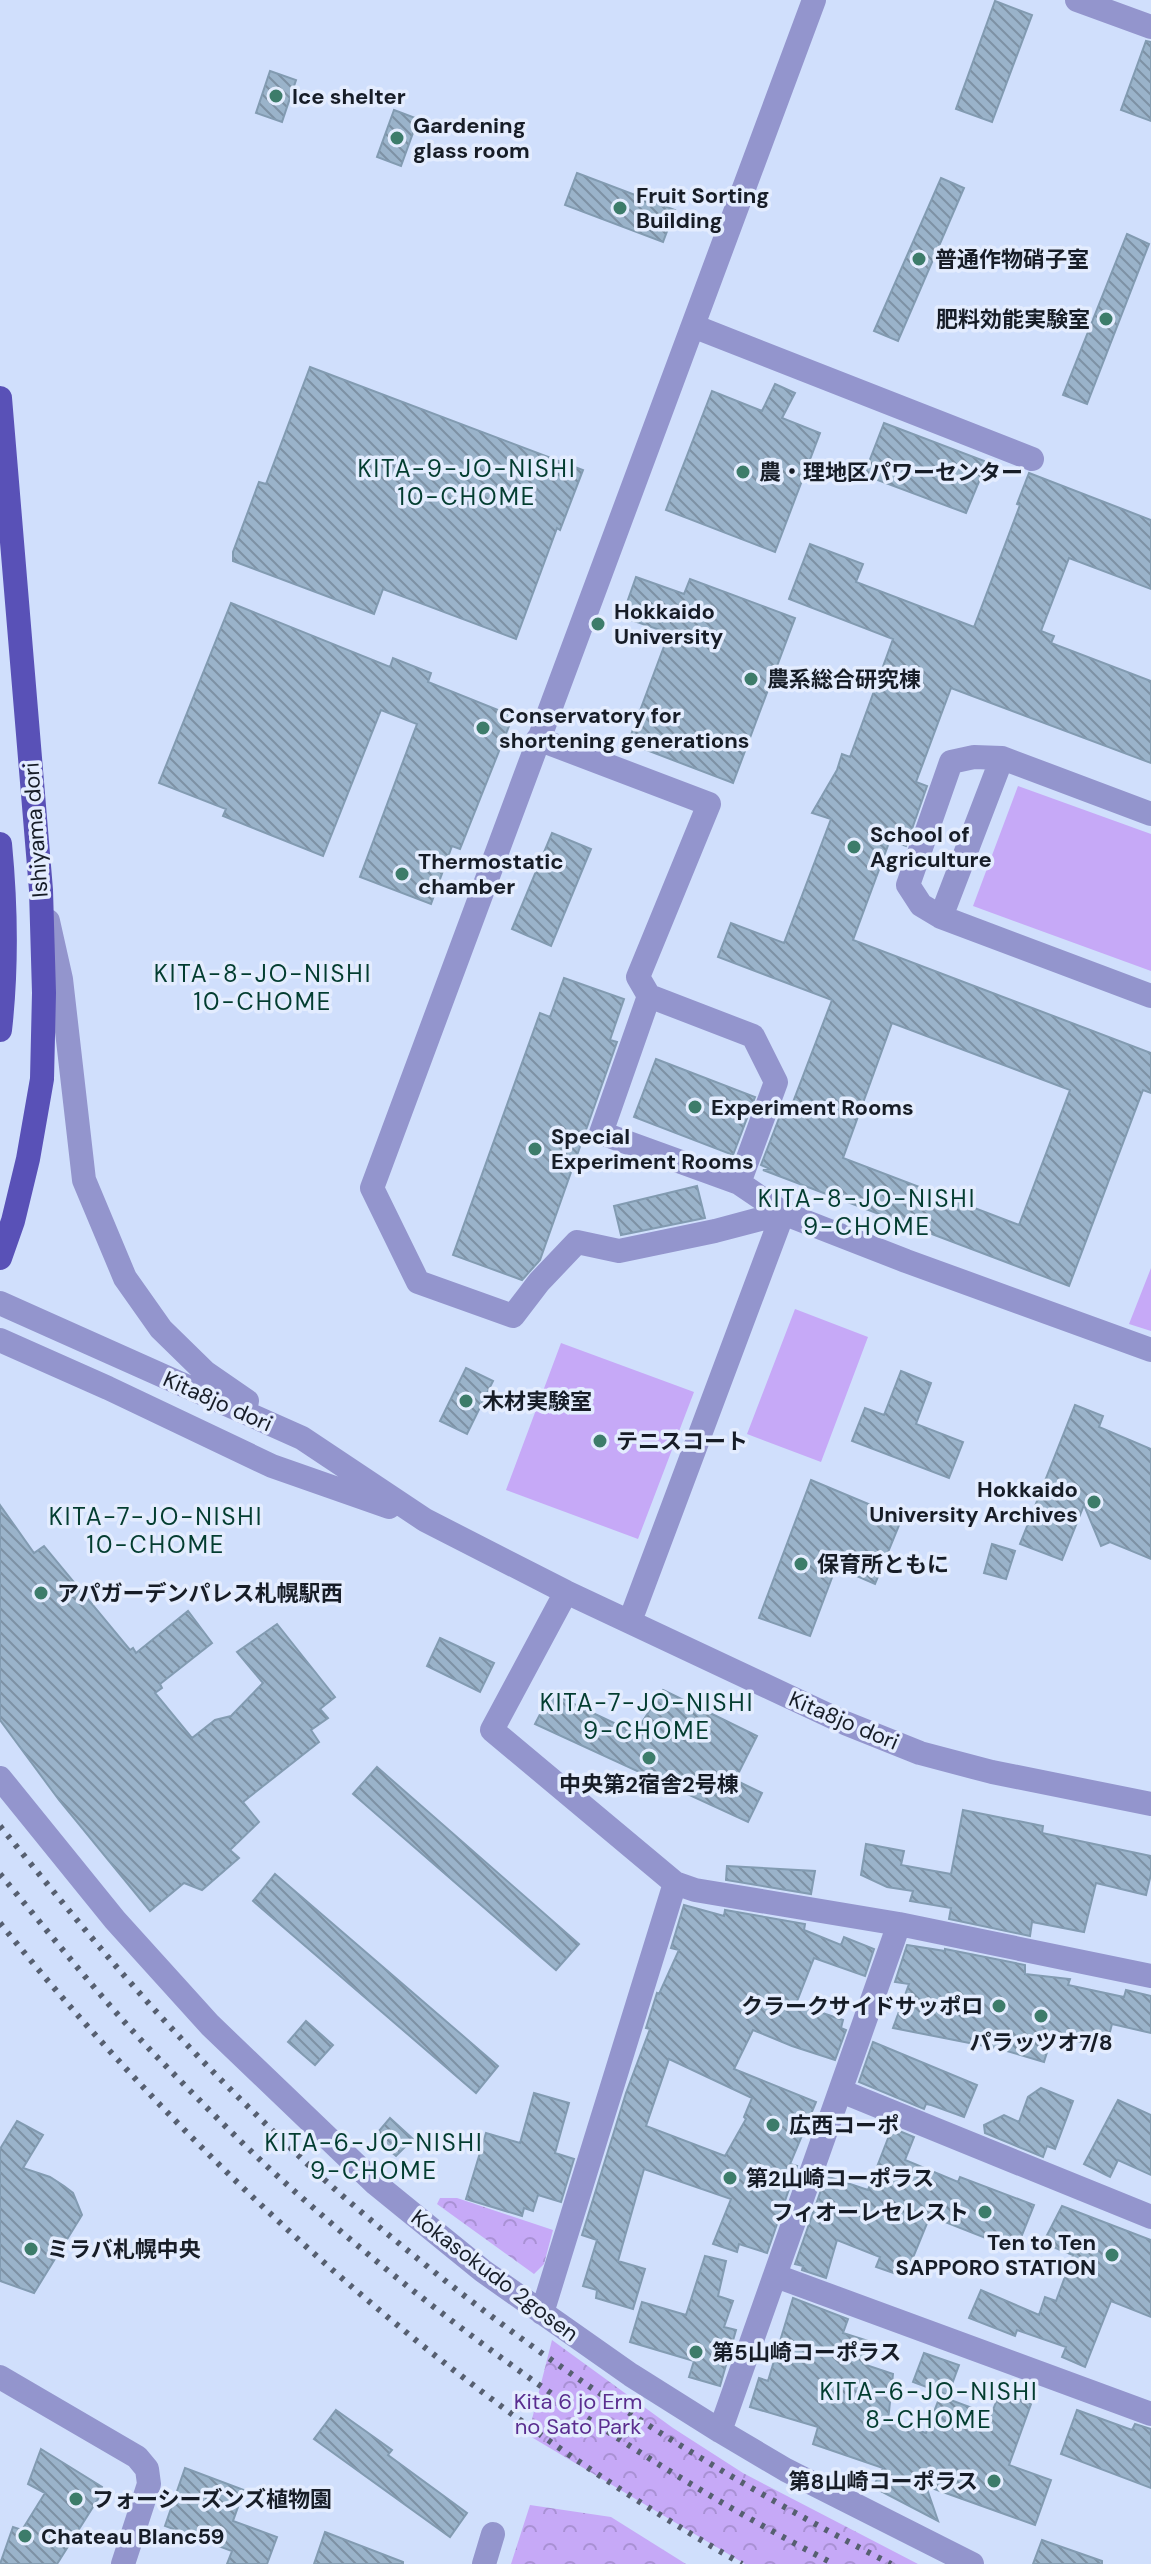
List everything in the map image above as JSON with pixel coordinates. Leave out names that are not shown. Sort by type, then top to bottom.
[{"type":"main road","name":"Ishiyama dori","points":[[0,398],[41,890],[44,993],[42,1079],[28,1159],[13,1221],[0,1258]]},
{"type":"main road","name":"Ishiyama dori","points":[[0,844],[5,983],[0,1030]]},
{"type":"street","points":[[783,1213],[619,1251],[577,1242],[539,1282],[513,1316],[418,1282],[372,1188],[814,0]]},
{"type":"street","points":[[1077,0],[1151,27]]},
{"type":"street","points":[[693,326],[1032,459]]},
{"type":"street","points":[[538,739],[709,804],[638,977],[649,996],[753,1036],[776,1082],[739,1183]]},
{"type":"street","points":[[1151,814],[1002,758],[974,757],[951,762],[908,885],[921,905],[941,917],[1151,996]]},
{"type":"street","points":[[941,917],[1002,758]]},
{"type":"street","points":[[41,890],[61,979],[84,1180],[125,1278],[161,1329],[205,1372],[302,1438]]},
{"type":"street","points":[[649,996],[601,1133],[739,1183],[783,1213],[1151,1350]]},
{"type":"street","points":[[630,1621],[783,1213]]},
{"type":"street","name":"Kita8jo dori","points":[[0,1303],[302,1438],[425,1520],[566,1592],[845,1723],[920,1753],[992,1772],[1151,1804]]},
{"type":"street","name":"Kita8jo dori","points":[[0,1340],[272,1466],[425,1520]]},
{"type":"street","points":[[566,1592],[492,1730],[675,1883],[695,1890],[899,1924],[1151,1976]]},
{"type":"street","name":"Kokasokudo 2gosen","points":[[0,1778],[115,1920],[210,2025],[376,2184],[483,2271],[631,2375],[720,2431],[786,2470],[972,2564]]},
{"type":"street","points":[[542,2313],[675,1883]]},
{"type":"street","points":[[720,2431],[899,1924]]},
{"type":"street","points":[[841,2091],[1151,2217]]},
{"type":"street","points":[[776,2276],[1151,2414]]},
{"type":"street","points":[[0,2377],[137,2457],[147,2469],[149,2484],[123,2564]]},
{"type":"street","points":[[484,2564],[493,2534]]},
{"type":"green space","points":[[1018,786],[1151,834],[1151,971],[973,906]]},
{"type":"green space","points":[[1151,1268],[1151,1331],[1129,1324]]},
{"type":"green space","points":[[795,1309],[868,1337],[821,1462],[747,1434]]},
{"type":"green space","name":"テニスコート","points":[[561,1343],[694,1392],[638,1539],[506,1490]]},
{"type":"green space","points":[[440,2198],[457,2198],[553,2230],[544,2264],[534,2274],[437,2204]]},
{"type":"green space","name":"Kita 6 jo Erm no Sato Park","points":[[552,2340],[673,2428],[743,2473],[918,2564],[745,2564],[528,2435]]},
{"type":"green space","points":[[530,2505],[611,2517],[686,2564],[511,2564]]},
{"type":"building","points":[[995,1],[1032,15],[992,122],[956,109]]},
{"type":"building","points":[[1146,41],[1151,42],[1151,121],[1121,110]]},
{"type":"building","name":"Ice shelter","points":[[270,71],[296,80],[282,122],[256,113]]},
{"type":"building","name":"Gardening glass room","points":[[394,110],[418,119],[401,166],[377,157]]},
{"type":"building","name":"Fruit Sorting Building","points":[[577,173],[675,210],[663,242],[565,205]]},
{"type":"building","name":"普通作物硝子室","points":[[941,178],[964,188],[898,341],[874,331]]},
{"type":"building","name":"肥料効能実験室","points":[[1127,234],[1149,244],[1087,404],[1063,395]]},
{"type":"building","points":[[310,367],[583,470],[560,530],[557,528],[516,639],[383,589],[374,614],[233,561],[233,552],[259,482],[266,484]]},
{"type":"building","name":"農・理地区パワーセンター","points":[[775,384],[795,393],[782,418],[820,433],[775,552],[666,510],[712,391],[762,411]]},
{"type":"building","points":[[884,423],[987,462],[966,513],[864,475]]},
{"type":"building","name":"School of Agriculture","points":[[1029,473],[1151,520],[1151,589],[1069,558],[1041,631],[1054,636],[1051,643],[1151,681],[1151,763],[951,688],[916,782],[927,786],[906,846],[890,840],[853,940],[1151,1053],[1151,1093],[1143,1090],[1069,1286],[763,1170],[770,1169],[761,1165],[783,1108],[790,1110],[832,1000],[718,957],[731,923],[784,943],[831,819],[812,813],[837,770],[842,754],[850,757],[893,639],[789,599],[810,544],[863,564],[856,582],[974,627],[1020,505],[1017,504]],"holes":[[[892,1023],[1070,1090],[1019,1225],[843,1158]]]},
{"type":"building","name":"農系総合研究棟","points":[[636,577],[684,594],[690,579],[795,618],[733,783],[628,743],[669,633],[622,617]]},
{"type":"building","name":"Conservatory for shortening generations","points":[[231,603],[390,667],[393,658],[431,673],[428,682],[513,716],[460,849],[452,846],[431,904],[360,877],[417,724],[381,710],[323,856],[223,816],[226,809],[159,783]]},
{"type":"building","points":[[552,833],[591,849],[551,946],[512,929]]},
{"type":"building","name":"Special Experiment Rooms","points":[[564,978],[624,999],[610,1040],[617,1042],[540,1260],[522,1280],[453,1255],[540,1013],[550,1017]]},
{"type":"building","name":"Experiment Rooms","points":[[656,1059],[755,1097],[733,1155],[634,1117]]},
{"type":"building","points":[[697,1186],[705,1218],[621,1235],[614,1206]]},
{"type":"building","name":"木材実験室","points":[[466,1368],[493,1381],[467,1434],[440,1421]]},
{"type":"building","points":[[901,1371],[931,1383],[916,1424],[963,1442],[949,1478],[852,1441],[865,1408],[884,1415]]},
{"type":"building","name":"Hokkaido University Archives","points":[[1075,1405],[1103,1416],[1099,1427],[1151,1449],[1151,1559],[1110,1542],[1101,1546],[1084,1505],[1062,1560],[1020,1544]]},
{"type":"building","name":"保育所ともに","points":[[811,1480],[902,1518],[875,1584],[836,1567],[810,1636],[759,1618]]},
{"type":"building","points":[[0,1505],[34,1553],[44,1546],[130,1650],[133,1648],[136,1653],[188,1611],[212,1643],[160,1684],[162,1688],[155,1693],[192,1738],[215,1720],[231,1716],[263,1683],[237,1652],[277,1624],[335,1697],[320,1709],[328,1718],[311,1730],[319,1742],[243,1802],[259,1822],[230,1850],[239,1858],[202,1890],[184,1883],[150,1911],[59,1800],[0,1720]]},
{"type":"building","points":[[992,1544],[1015,1551],[1006,1579],[984,1573]]},
{"type":"building","points":[[440,1638],[494,1663],[480,1692],[427,1666]]},
{"type":"building","points":[[663,1690],[757,1736],[735,1780],[762,1793],[748,1822],[535,1724],[551,1693],[635,1733]]},
{"type":"building","points":[[377,1767],[579,1944],[556,1970],[353,1794]]},
{"type":"building","points":[[963,1810],[1043,1826],[1042,1833],[1151,1856],[1146,1895],[1096,1883],[1084,1932],[1032,1922],[1030,1936],[949,1919],[951,1908],[910,1901],[913,1891],[887,1887],[861,1875],[866,1844],[904,1851],[901,1865],[951,1874]]},
{"type":"building","points":[[727,1866],[815,1871],[811,1894],[726,1880]]},
{"type":"building","points":[[275,1874],[498,2066],[476,2093],[253,1901]]},
{"type":"building","points":[[684,1905],[724,1916],[725,1910],[805,1924],[804,1930],[841,1945],[844,1937],[874,1949],[865,1976],[814,1958],[796,2004],[843,2020],[841,2028],[846,2030],[835,2060],[753,2030],[734,2069],[816,2102],[790,2164],[797,2166],[767,2253],[739,2244],[737,2252],[713,2244],[731,2199],[644,2169],[618,2261],[645,2269],[633,2309],[596,2298],[597,2290],[583,2286],[597,2240],[582,2235],[626,2093],[650,2029],[646,2028],[657,1993],[679,1950],[671,1948]],"holes":[[[669,2059],[752,2098],[744,2117],[746,2119],[725,2156],[646,2126]]]},
{"type":"building","points":[[907,1945],[945,1949],[1025,1965],[1025,1974],[1070,1979],[1068,1985],[1124,1997],[1126,1990],[1151,1996],[1151,2033],[1112,2024],[1106,2047],[1052,2036],[1044,2062],[1000,2049],[893,2028],[909,1984],[895,1982]]},
{"type":"building","points":[[306,2021],[333,2045],[315,2065],[288,2042]]},
{"type":"building","points":[[873,2042],[977,2085],[964,2117],[926,2104],[924,2109],[859,2082]]},
{"type":"building","points":[[1041,2088],[1073,2101],[1055,2149],[1047,2146],[1043,2157],[985,2133],[984,2125],[1004,2115],[1019,2122],[1028,2097]]},
{"type":"building","points":[[534,2093],[569,2103],[555,2153],[574,2159],[561,2202],[538,2195],[533,2211],[524,2208],[522,2216],[466,2199],[486,2133],[520,2143]]},
{"type":"building","points":[[1118,2100],[1151,2115],[1151,2175],[1118,2160],[1110,2177],[1084,2164]]},
{"type":"building","points":[[390,2118],[413,2139],[396,2156],[374,2137]]},
{"type":"building","name":"ミラバ札幌中央","points":[[17,2121],[43,2135],[23,2168],[50,2177],[73,2193],[82,2215],[34,2293],[0,2281],[0,2149]]},
{"type":"building","points":[[892,2128],[914,2137],[905,2160],[958,2182],[960,2177],[1034,2205],[1016,2250],[930,2216],[905,2277],[876,2267],[880,2257],[837,2240],[826,2278],[802,2270],[803,2266],[795,2264],[826,2176],[868,2190]]},
{"type":"building","points":[[1062,2206],[1151,2240],[1151,2317],[1111,2301],[1085,2367],[1062,2357],[1066,2347],[1017,2330],[1015,2336],[969,2318],[981,2290],[1039,2315],[1045,2297],[1056,2301],[1073,2255],[1043,2243]]},
{"type":"building","name":"第5山崎コーポラス","points":[[705,2256],[726,2261],[718,2296],[733,2301],[724,2327],[736,2330],[720,2386],[689,2377],[694,2361],[630,2342],[642,2302],[686,2315]]},
{"type":"building","points":[[793,2298],[848,2319],[843,2333],[871,2342],[863,2364],[893,2374],[888,2421],[926,2433],[940,2396],[991,2415],[1000,2392],[1031,2404],[1009,2465],[1051,2480],[1035,2525],[926,2486],[938,2521],[873,2487],[883,2468],[813,2444],[818,2427],[750,2407],[759,2378],[768,2381]]},
{"type":"building","points":[[924,2353],[959,2365],[948,2395],[913,2382]]},
{"type":"building","points":[[336,2410],[392,2450],[388,2455],[467,2513],[450,2537],[314,2439]]},
{"type":"building","points":[[1077,2410],[1132,2430],[1135,2424],[1151,2429],[1151,2488],[1061,2454]]},
{"type":"building","points":[[41,2449],[102,2487],[98,2499],[57,2564],[0,2564],[13,2527],[22,2530],[45,2493],[28,2484]]},
{"type":"building","points":[[185,2468],[244,2490],[233,2521],[277,2537],[267,2564],[227,2564],[232,2551],[165,2526]]},
{"type":"building","points":[[325,2532],[403,2562],[403,2564],[314,2564]]},
{"type":"building","points":[[1042,2540],[1102,2561],[1102,2564],[1033,2564]]},
{"type":"railway","points":[[0,1826],[108,1957],[190,2048],[312,2169],[380,2228],[487,2313],[654,2429],[770,2499],[891,2564]]},
{"type":"railway","points":[[0,1874],[99,1993],[162,2062],[252,2152],[346,2236],[477,2340],[546,2390],[688,2482],[834,2564]]},
{"type":"railway","points":[[0,1923],[79,2017],[163,2108],[250,2195],[342,2278],[437,2357],[535,2431],[637,2500],[742,2564]]},
{"type":"place","name":"Ice shelter","points":[[276,96]]},
{"type":"place","name":"Gardening glass room","points":[[397,138]]},
{"type":"place","name":"Fruit Sorting Building","points":[[620,208]]},
{"type":"place","name":"普通作物硝子室","points":[[919,259]]},
{"type":"place","name":"肥料効能実験室","points":[[1106,319]]},
{"type":"place","name":"農・理地区パワーセンター","points":[[743,472]]},
{"type":"place","name":"Hokkaido University","points":[[598,624]]},
{"type":"place","name":"農系総合研究棟","points":[[751,679]]},
{"type":"place","name":"Conservatory for shortening generations","points":[[483,728]]},
{"type":"place","name":"School of Agriculture","points":[[854,847]]},
{"type":"place","name":"Thermostatic chamber","points":[[402,874]]},
{"type":"place","name":"Experiment Rooms","points":[[695,1107]]},
{"type":"place","name":"Special Experiment Rooms","points":[[535,1149]]},
{"type":"place","name":"木材実験室","points":[[466,1401]]},
{"type":"place","name":"テニスコート","points":[[600,1441]]},
{"type":"place","name":"Hokkaido University Archives","points":[[1094,1502]]},
{"type":"place","name":"保育所ともに","points":[[801,1564]]},
{"type":"place","name":"アパガーデンパレス札幌駅西","points":[[41,1593]]},
{"type":"place","name":"中央第2宿舎2号棟","points":[[649,1758]]},
{"type":"place","name":"クラークサイドサッポロ","points":[[999,2006]]},
{"type":"place","name":"パラッツオ7/8","points":[[1041,2016]]},
{"type":"place","name":"広西コーポ","points":[[773,2125]]},
{"type":"place","name":"第2山崎コーポラス","points":[[730,2178]]},
{"type":"place","name":"フィオーレセレスト","points":[[985,2212]]},
{"type":"place","name":"ミラバ札幌中央","points":[[31,2249]]},
{"type":"place","name":"Ten to Ten SAPPORO STATION","points":[[1112,2255]]},
{"type":"place","name":"第5山崎コーポラス","points":[[696,2352]]},
{"type":"place","name":"第8山崎コーポラス","points":[[994,2481]]},
{"type":"place","name":"フォーシーズンズ植物園","points":[[76,2499]]},
{"type":"place","name":"Chateau Blanc59","points":[[25,2536]]},
{"type":"district","name":"KITA-9-JO-NISHI 10-CHOME","points":[[467,483]]},
{"type":"district","name":"KITA-8-JO-NISHI 10-CHOME","points":[[263,988]]},
{"type":"district","name":"KITA-8-JO-NISHI 9-CHOME","points":[[867,1213]]},
{"type":"district","name":"KITA-7-JO-NISHI 10-CHOME","points":[[156,1531]]},
{"type":"district","name":"KITA-7-JO-NISHI 9-CHOME","points":[[647,1717]]},
{"type":"district","name":"KITA-6-JO-NISHI 9-CHOME","points":[[374,2157]]},
{"type":"district","name":"KITA-6-JO-NISHI 8-CHOME","points":[[929,2406]]}]
